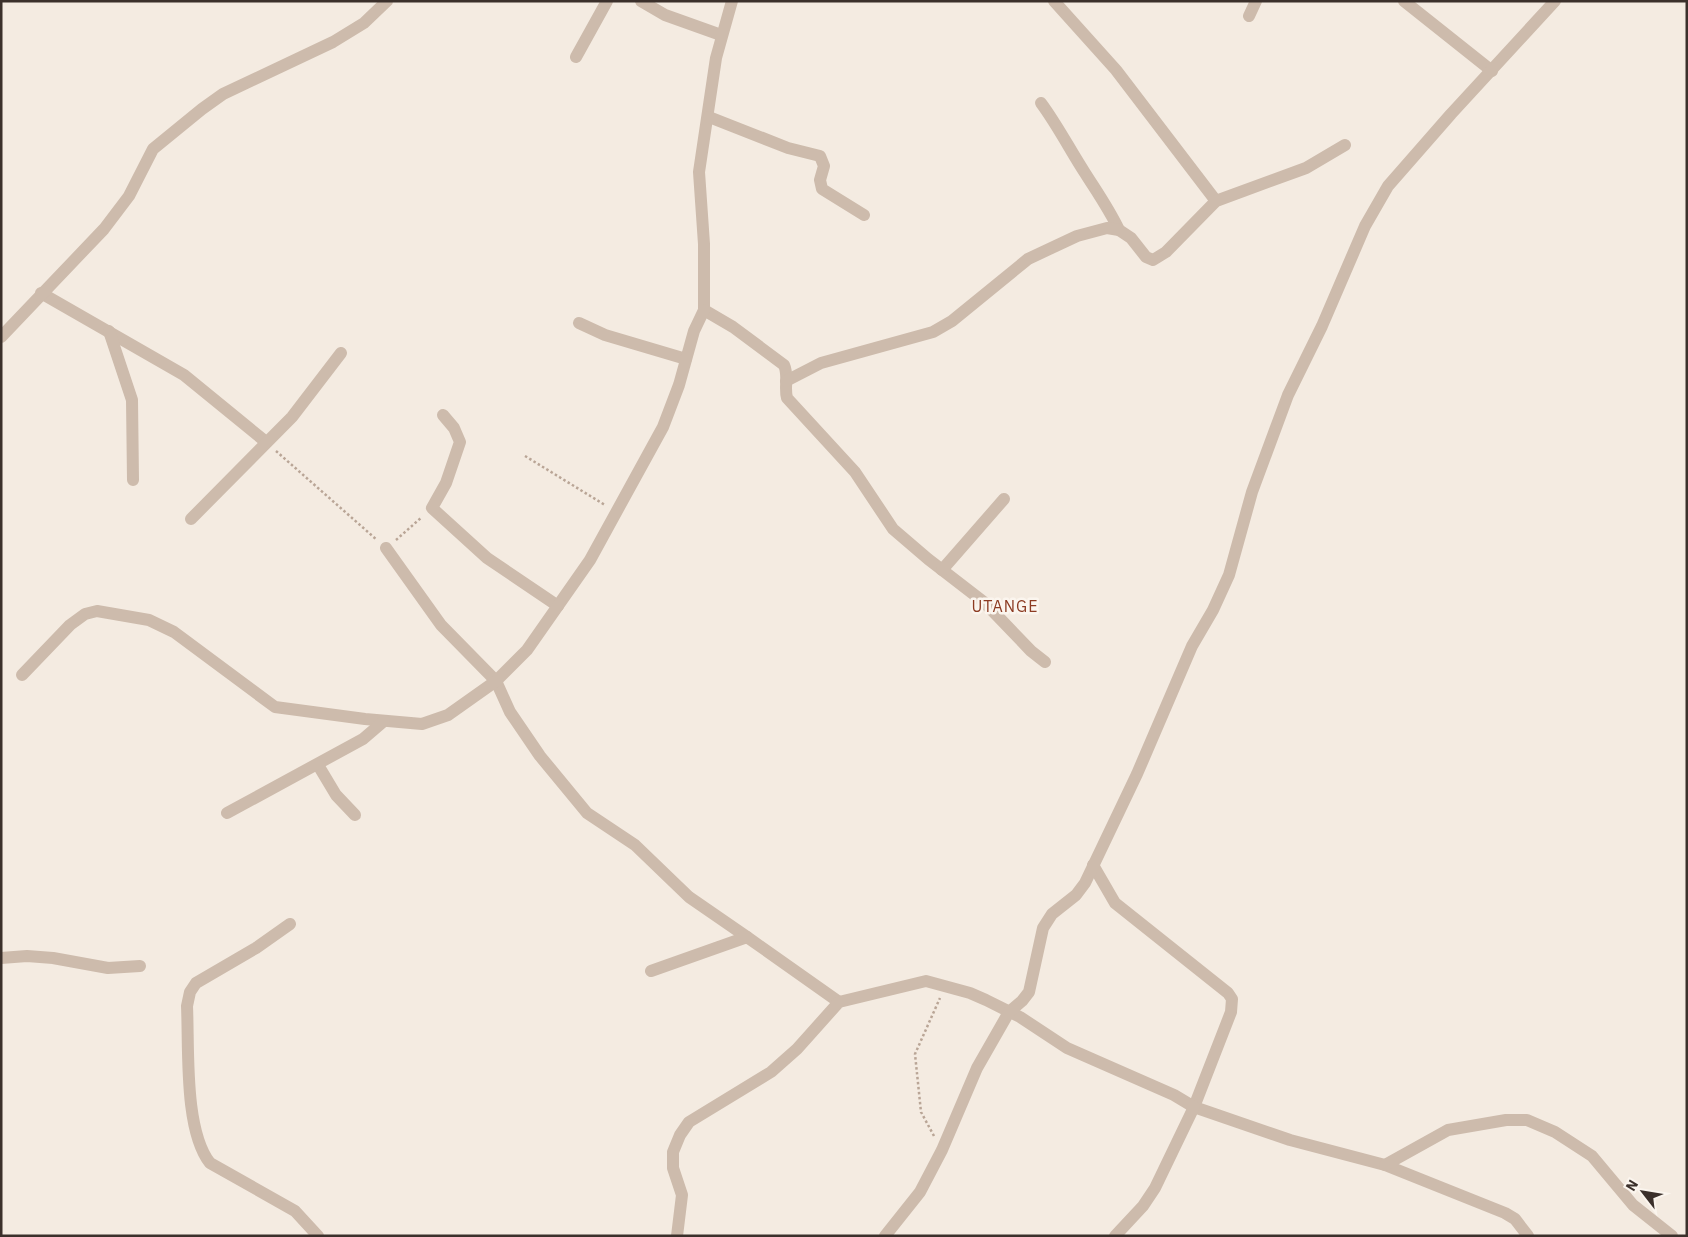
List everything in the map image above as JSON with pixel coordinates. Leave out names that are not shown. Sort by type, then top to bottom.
[{"type":"street","points":[[1,337],[104,229],[129,196],[153,149],[223,94],[333,42],[364,23],[387,1]]},
{"type":"street","points":[[576,58],[608,1]]},
{"type":"street","points":[[641,1],[664,15],[722,35]]},
{"type":"street","points":[[22,675],[70,625],[85,614],[97,611],[149,620],[174,632],[275,707],[422,724],[448,715],[496,681],[542,632],[590,560],[617,512],[663,427],[694,331],[704,310],[704,244],[699,172],[722,35],[732,1]]},
{"type":"street","points":[[1054,1],[1116,70],[1216,201]]},
{"type":"street","points":[[1249,16],[1256,1]]},
{"type":"street","points":[[1404,1],[1492,71]]},
{"type":"street","points":[[885,1236],[920,1192],[942,1150],[977,1068],[1009,1012],[1029,992],[1043,928],[1052,914],[1076,895],[1093,865],[1137,774],[1192,646],[1213,610],[1229,575],[1252,492],[1288,395],[1322,326],[1365,226],[1388,186],[1556,1]]},
{"type":"street","points":[[1042,103],[1059,127],[1085,173],[1109,209],[1119,230]]},
{"type":"street","points":[[709,117],[788,148],[820,156],[824,166],[820,180],[822,189],[864,215]]},
{"type":"street","points":[[786,380],[821,363],[852,353],[882,348],[933,332],[952,320],[1028,259],[1077,236],[1107,228],[1119,230],[1131,238],[1146,257],[1153,260],[1166,252],[1216,201],[1306,168],[1345,145]]},
{"type":"street","points":[[41,293],[184,375],[266,442]]},
{"type":"street","points":[[704,310],[732,327],[784,365],[787,372],[785,392],[788,398],[855,472],[893,529],[985,603],[1031,651],[1045,662]]},
{"type":"street","points":[[579,324],[605,335],[686,359]]},
{"type":"street","points":[[109,331],[132,400],[133,480]]},
{"type":"street","points":[[191,519],[292,417],[341,353]]},
{"type":"street","points":[[443,415],[454,428],[460,442],[446,483],[432,508],[451,523],[467,541],[502,569],[558,606]]},
{"type":"street","points":[[942,570],[1004,499]]},
{"type":"street","points":[[386,548],[441,625],[496,681],[510,712],[540,756],[587,813],[636,844],[689,898],[747,936],[839,1002]]},
{"type":"street","points":[[227,813],[363,739],[384,721]]},
{"type":"street","points":[[318,765],[336,795],[355,816]]},
{"type":"street","points":[[1093,865],[1115,903],[1228,992],[1232,999],[1231,1012],[1194,1107],[1155,1188],[1143,1206],[1115,1236]]},
{"type":"street","points":[[290,924],[256,948],[196,983],[190,992],[187,1006],[192,1121],[201,1152],[210,1163],[295,1211],[318,1236]]},
{"type":"street","points":[[651,972],[747,936]]},
{"type":"street","points":[[1,958],[53,958],[108,968],[140,966]]},
{"type":"street","points":[[676,1236],[682,1195],[673,1168],[673,1152],[680,1135],[689,1122],[771,1072],[797,1050],[839,1002],[926,981],[970,993],[1009,1012],[1067,1048],[1174,1095],[1194,1107],[1290,1140],[1385,1165],[1505,1213],[1515,1219],[1528,1236]]},
{"type":"street","points":[[1385,1165],[1448,1130],[1506,1120],[1527,1120],[1555,1132],[1592,1156],[1633,1205],[1672,1236]]},
{"type":"path","points":[[266,442],[386,548],[432,508]]},
{"type":"path","points":[[525,456],[617,512]]},
{"type":"path","points":[[942,1150],[921,1112],[915,1054],[945,985]]},
{"type":"district","name":"UTANGE","points":[[1005,606]]}]
